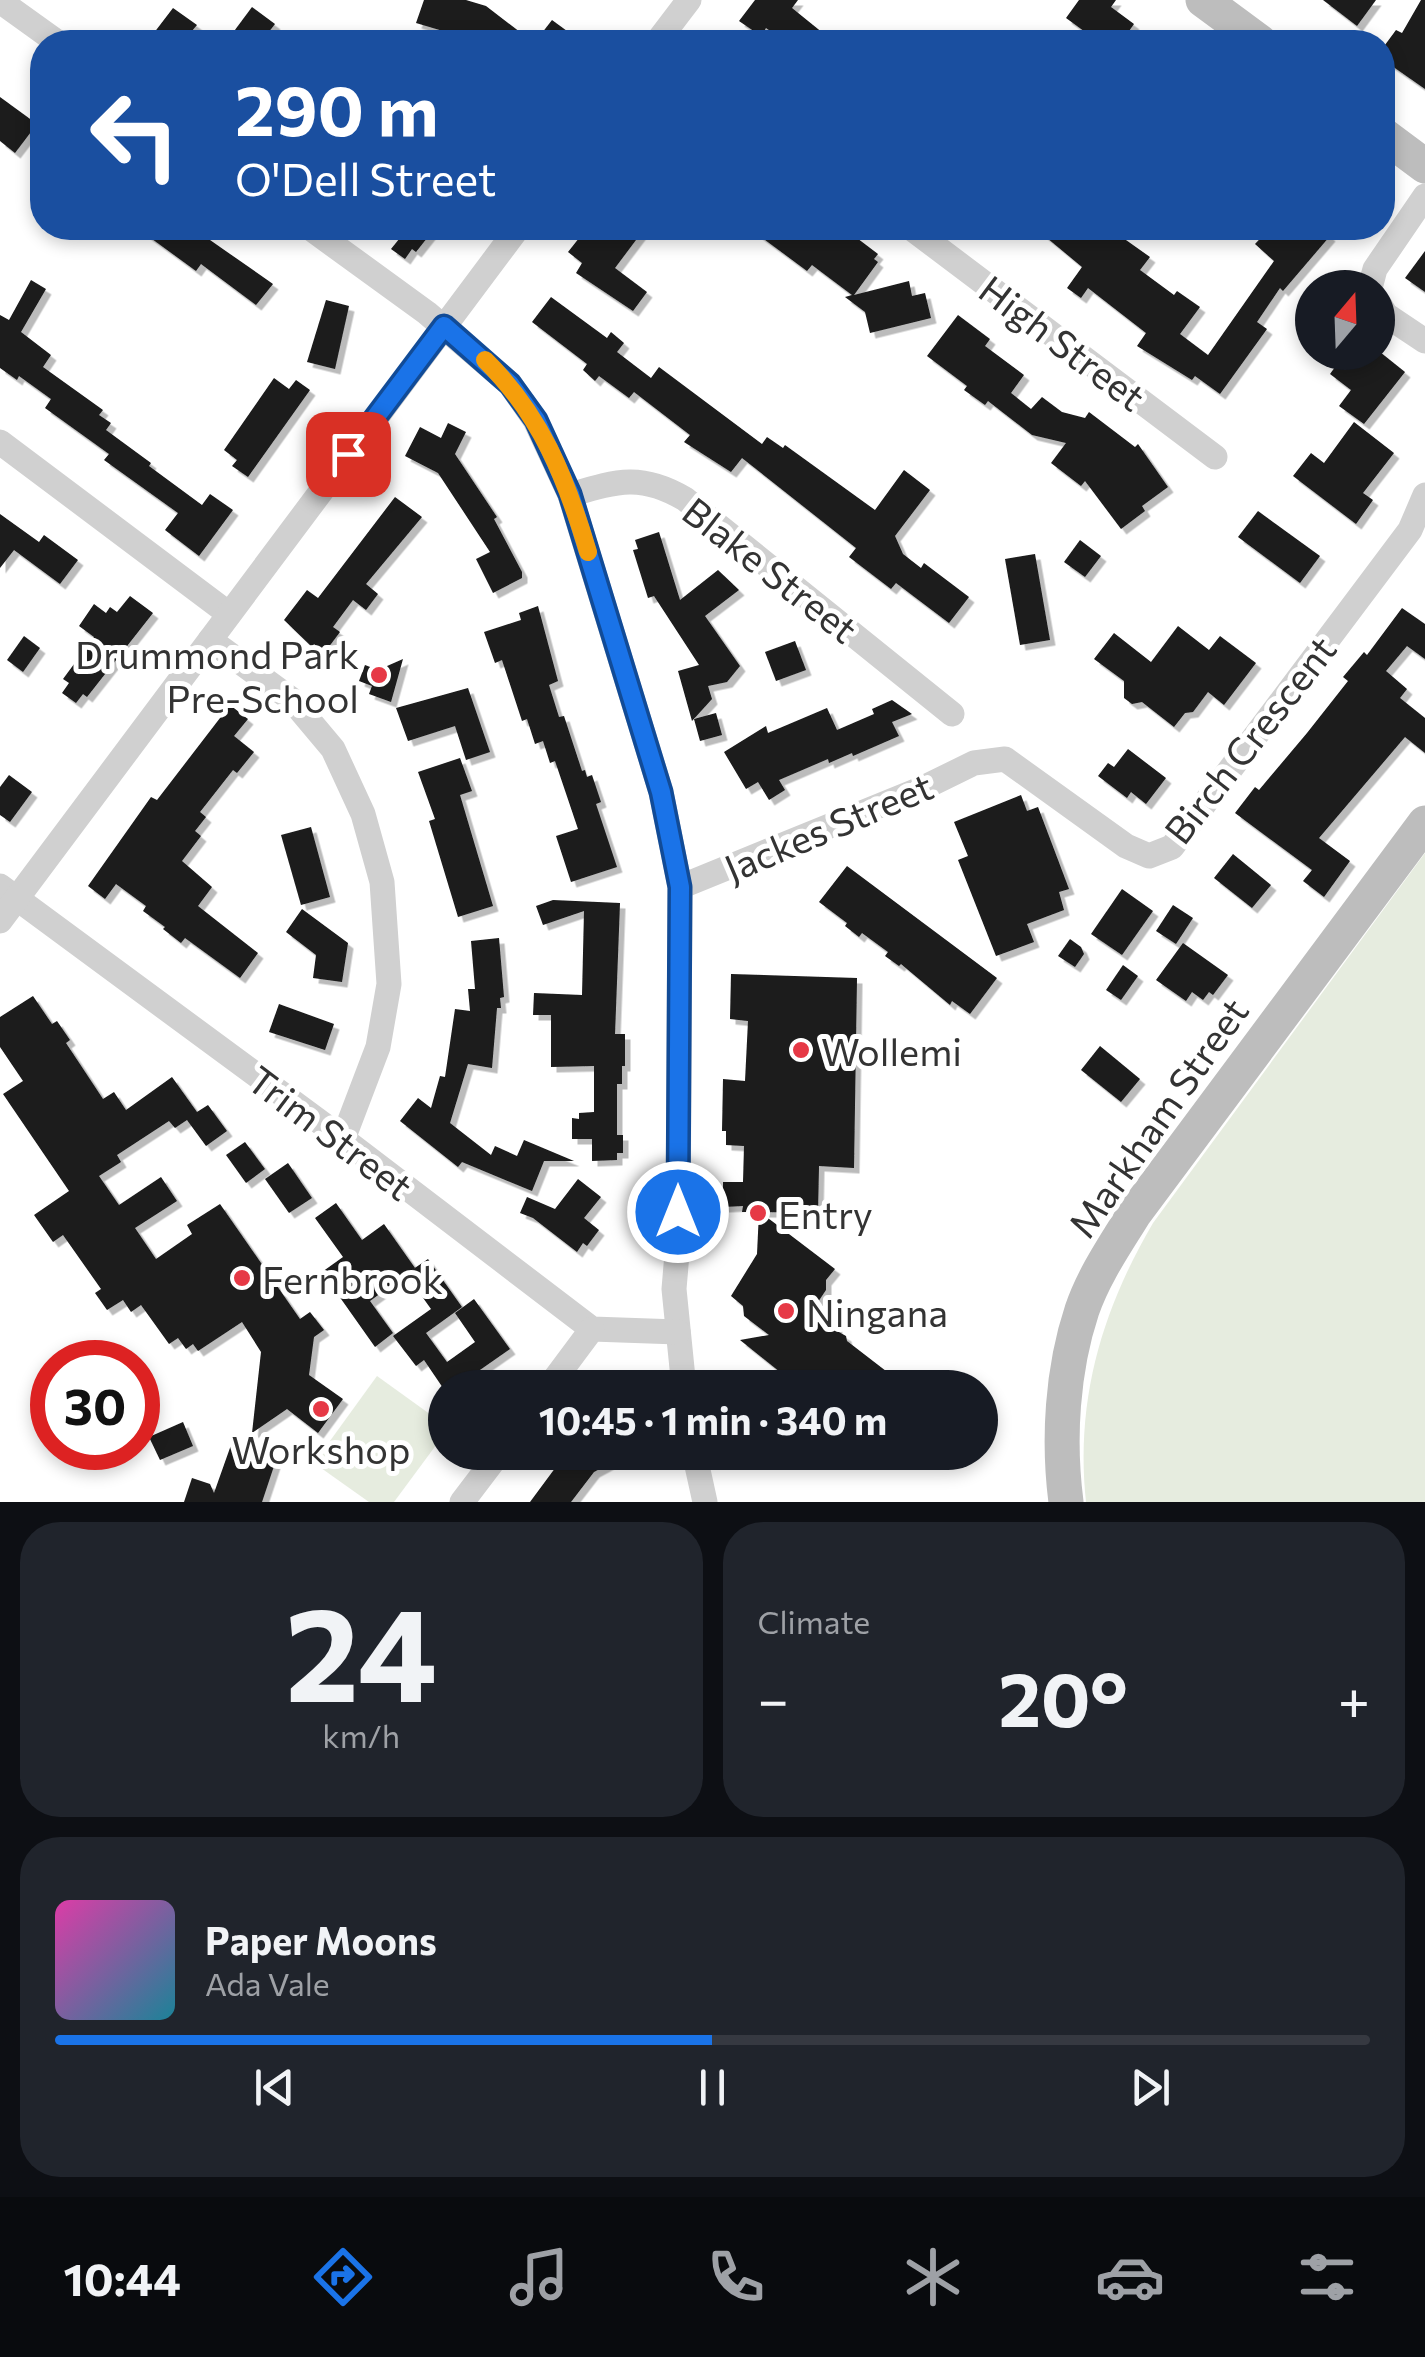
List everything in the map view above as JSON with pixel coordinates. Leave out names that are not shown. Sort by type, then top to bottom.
[{"type":"street","points":[[669,30],[689,0]]},
{"type":"street","points":[[1204,0],[1244,30]]},
{"type":"street","points":[[0,1],[40,30]]},
{"type":"street","points":[[1395,144],[1425,166]]},
{"type":"street","points":[[1395,239],[1425,196]]},
{"type":"street","points":[[326,240],[444,326],[510,384],[536,420],[570,494],[661,792],[680,887],[678,1242],[674,1290],[682,1370]]},
{"type":"street","points":[[0,921],[8,892],[210,640],[509,240]]},
{"type":"street","name":"High Street","points":[[927,240],[1216,457]]},
{"type":"street","points":[[1374,270],[1394,240]]},
{"type":"street","points":[[1395,322],[1425,341]]},
{"type":"street","points":[[0,442],[229,614]]},
{"type":"street","name":"Blake Street","points":[[570,494],[616,482],[660,484],[686,499],[952,714]]},
{"type":"street","name":"Birch Crescent","points":[[974,763],[1005,759],[1126,846],[1149,856],[1172,848],[1410,530],[1425,495]]},
{"type":"street","points":[[210,640],[292,699],[334,749],[363,814],[382,882],[389,984],[378,1047],[342,1140]]},
{"type":"street","name":"Jackes Street","points":[[680,887],[923,788],[974,763]]},
{"type":"street","name":"Markham Street","points":[[1066,1502],[1060,1458],[1067,1380],[1082,1310],[1104,1262],[1134,1214],[1425,823]]},
{"type":"street","name":"Trim Street","points":[[8,892],[592,1329]]},
{"type":"street","points":[[561,1370],[592,1329],[678,1332]]},
{"type":"street","points":[[462,1502],[486,1470]]},
{"type":"street","points":[[698,1470],[704,1502]]},
{"type":"shaded area","points":[[1425,853],[1425,1502],[1086,1502],[1084,1464],[1089,1392],[1106,1323],[1135,1256],[1153,1223]]},
{"type":"shaded area","points":[[377,1376],[428,1413],[428,1456],[394,1502],[369,1502],[314,1463]]},
{"type":"building","points":[[424,0],[466,0],[486,6],[517,30],[440,30],[416,23]]},
{"type":"building","points":[[755,0],[798,0],[792,8],[819,30],[752,30],[739,21]]},
{"type":"building","points":[[1079,0],[1116,0],[1111,7],[1134,24],[1130,30],[1082,30],[1066,18]]},
{"type":"building","points":[[1323,0],[1376,0],[1357,26]]},
{"type":"building","points":[[1421,0],[1425,0],[1425,89],[1395,68],[1395,31],[1402,33]]},
{"type":"building","points":[[252,7],[275,24],[270,30],[235,30]]},
{"type":"building","points":[[173,8],[197,25],[193,30],[156,30]]},
{"type":"building","points":[[552,20],[566,30],[544,30]]},
{"type":"building","points":[[0,97],[30,119],[30,133],[15,153],[0,141]]},
{"type":"building","points":[[153,240],[210,240],[273,284],[256,305],[201,264],[196,271]]},
{"type":"building","points":[[398,240],[426,240],[405,259],[391,249]]},
{"type":"building","points":[[578,240],[636,240],[615,268],[647,292],[633,311],[576,273],[582,263],[568,252]]},
{"type":"building","points":[[765,240],[860,240],[878,254],[874,259],[878,262],[854,295],[909,281],[912,296],[925,293],[931,318],[870,333],[865,312],[845,297],[852,295],[812,265],[807,271]]},
{"type":"building","points":[[1049,240],[1126,240],[1150,257],[1140,270],[1174,295],[1177,291],[1200,307],[1180,334],[1208,355],[1274,261],[1255,244],[1259,240],[1327,240],[1301,270],[1295,270],[1295,277],[1283,291],[1280,288],[1257,322],[1267,329],[1220,394],[1195,376],[1192,380],[1137,346],[1146,333],[1088,288],[1081,298],[1067,288],[1082,267]]},
{"type":"building","points":[[1425,251],[1425,292],[1405,278]]},
{"type":"building","points":[[31,280],[46,289],[21,332],[51,355],[43,367],[103,410],[99,415],[111,423],[106,430],[151,463],[149,466],[202,505],[210,494],[233,510],[199,556],[165,530],[178,513],[104,460],[109,454],[45,408],[51,399],[19,376],[17,380],[0,368],[0,315],[9,320]]},
{"type":"building","points":[[551,297],[607,338],[611,332],[624,343],[617,352],[651,378],[659,367],[762,444],[767,437],[783,448],[785,445],[875,510],[904,470],[930,490],[895,536],[903,554],[921,568],[924,563],[969,597],[949,623],[896,583],[891,589],[849,557],[856,548],[742,458],[731,472],[684,442],[690,435],[634,392],[629,398],[599,376],[595,381],[583,370],[587,364],[532,322]]},
{"type":"building","points":[[326,300],[349,306],[335,369],[307,362]]},
{"type":"building","points":[[958,315],[990,339],[985,346],[1024,375],[1011,393],[1031,409],[1042,397],[1062,412],[1085,418],[1089,412],[1135,447],[1138,444],[1168,487],[1142,506],[1145,511],[1121,529],[1085,481],[1081,486],[1051,463],[1066,443],[1032,435],[988,401],[985,405],[964,390],[967,386],[927,356]]},
{"type":"building","points":[[1395,364],[1405,372],[1364,424],[1339,406],[1351,390],[1330,374],[1333,370],[1395,370]]},
{"type":"building","points":[[274,378],[289,389],[296,380],[310,390],[248,477],[232,466],[237,460],[224,450]]},
{"type":"building","points":[[1354,422],[1394,453],[1363,493],[1373,500],[1356,524],[1293,476],[1311,453],[1324,463]]},
{"type":"building","points":[[448,423],[466,432],[455,454],[497,517],[494,519],[522,572],[522,578],[493,593],[476,559],[490,552],[438,473],[405,456],[420,427],[441,438]]},
{"type":"building","points":[[395,497],[422,517],[366,584],[378,594],[366,610],[353,600],[333,627],[340,632],[325,652],[314,644],[312,647],[284,620],[307,590],[318,598]]},
{"type":"building","points":[[1258,511],[1320,556],[1300,583],[1238,537]]},
{"type":"building","points":[[0,514],[39,542],[44,535],[78,560],[60,584],[14,550],[0,568]]},
{"type":"building","points":[[659,532],[680,600],[718,570],[739,590],[705,616],[740,666],[727,682],[708,686],[712,699],[692,721],[678,671],[699,665],[654,596],[648,598],[633,550],[638,549],[635,540]]},
{"type":"building","points":[[1080,540],[1101,556],[1085,577],[1064,562]]},
{"type":"building","points":[[1035,554],[1050,640],[1020,645],[1005,559]]},
{"type":"building","points":[[130,596],[153,613],[87,697],[83,694],[76,703],[62,693],[69,683],[63,679],[94,637],[79,626],[94,604],[106,613],[110,607],[117,612]]},
{"type":"building","points":[[538,606],[558,681],[549,685],[582,771],[587,777],[592,775],[601,802],[596,804],[617,867],[571,882],[556,836],[578,829],[555,761],[550,763],[543,741],[535,744],[527,719],[522,721],[502,660],[495,663],[484,632],[521,620],[519,613]]},
{"type":"building","points":[[1402,608],[1425,624],[1425,659],[1407,646],[1386,671],[1407,689],[1400,698],[1425,718],[1425,753],[1405,737],[1319,838],[1350,861],[1324,897],[1303,881],[1312,870],[1235,813],[1307,733],[1348,681],[1343,677],[1364,652],[1367,655]]},
{"type":"building","points":[[1178,626],[1209,650],[1220,636],[1256,663],[1224,705],[1208,692],[1193,712],[1185,713],[1174,727],[1142,702],[1132,704],[1124,698],[1124,681],[1094,659],[1114,633],[1151,662]]},
{"type":"building","points":[[24,636],[40,648],[23,672],[7,660]]},
{"type":"building","points":[[795,641],[806,670],[776,681],[765,652]]},
{"type":"building","name":"Drummond Park Pre-School","points":[[403,659],[391,702],[369,694],[372,686],[359,681],[365,665],[378,670]]},
{"type":"building","points":[[468,688],[490,752],[466,760],[455,726],[408,741],[396,708]]},
{"type":"building","points":[[892,700],[912,714],[892,722],[899,736],[779,780],[785,790],[769,800],[758,782],[746,789],[724,752],[766,726],[768,733],[827,708],[837,730],[874,714],[872,709]]},
{"type":"building","points":[[230,705],[248,719],[234,736],[254,752],[237,773],[233,770],[200,812],[206,817],[195,831],[201,836],[182,861],[212,887],[198,906],[258,953],[240,978],[185,938],[181,943],[143,911],[146,906],[116,884],[105,899],[88,886],[151,797],[157,800]]},
{"type":"building","points":[[716,713],[722,735],[700,741],[694,719]]},
{"type":"building","points":[[1128,749],[1166,778],[1146,804],[1131,792],[1127,798],[1098,776],[1108,763],[1114,767]]},
{"type":"building","points":[[460,758],[472,791],[460,795],[493,906],[458,917],[429,821],[435,819],[418,772]]},
{"type":"building","points":[[9,775],[32,792],[10,822],[0,815],[0,787]]},
{"type":"building","points":[[1021,795],[1027,811],[1038,807],[1069,889],[1059,892],[1064,910],[1027,924],[1034,942],[996,956],[958,860],[968,856],[954,822]]},
{"type":"building","points":[[311,827],[330,897],[301,905],[281,835]]},
{"type":"building","points":[[1233,854],[1271,885],[1252,908],[1214,878]]},
{"type":"building","points":[[847,866],[997,978],[970,1014],[952,1001],[950,1005],[901,964],[885,956],[888,952],[862,933],[859,937],[819,902]]},
{"type":"building","points":[[1122,889],[1153,911],[1122,955],[1091,934]]},
{"type":"building","points":[[553,900],[620,903],[615,1034],[625,1034],[625,1066],[622,1084],[617,1084],[617,1135],[623,1135],[623,1153],[617,1153],[617,1160],[592,1161],[592,1139],[572,1139],[572,1118],[594,1112],[594,1066],[551,1067],[551,1015],[533,1015],[534,993],[582,995],[584,911],[543,925],[536,906]]},
{"type":"building","points":[[1173,905],[1193,918],[1176,944],[1156,931]]},
{"type":"building","points":[[302,909],[348,943],[342,982],[313,978],[316,955],[286,932]]},
{"type":"building","points":[[499,938],[504,997],[500,998],[501,1008],[497,1008],[492,1068],[468,1064],[450,1123],[491,1155],[495,1146],[517,1156],[524,1140],[574,1161],[544,1161],[532,1191],[462,1162],[458,1167],[400,1121],[418,1098],[431,1108],[440,1076],[445,1077],[455,1009],[470,1011],[468,989],[475,989],[471,941]]},
{"type":"building","points":[[1070,939],[1084,954],[1075,967],[1058,956]]},
{"type":"building","points":[[1183,943],[1228,975],[1213,995],[1209,992],[1203,1000],[1192,992],[1186,1001],[1156,980]]},
{"type":"building","points":[[1123,965],[1138,976],[1121,1000],[1106,990]]},
{"type":"building","points":[[731,974],[857,978],[854,1168],[819,1166],[818,1213],[760,1212],[835,1269],[818,1302],[836,1316],[837,1331],[885,1370],[778,1370],[740,1340],[769,1335],[744,1316],[743,1306],[731,1296],[757,1254],[759,1212],[742,1212],[743,1206],[723,1207],[723,1182],[743,1182],[744,1146],[726,1145],[726,1131],[722,1131],[723,1079],[745,1081],[748,1021],[730,1019]]},
{"type":"building","points":[[33,996],[52,1024],[57,1021],[70,1040],[66,1043],[103,1099],[114,1092],[126,1110],[172,1077],[197,1112],[208,1105],[227,1131],[206,1146],[187,1120],[175,1128],[169,1121],[117,1155],[121,1162],[99,1176],[119,1205],[161,1177],[177,1201],[135,1228],[156,1259],[192,1234],[187,1225],[220,1204],[300,1319],[310,1312],[324,1330],[314,1337],[309,1375],[343,1399],[318,1433],[287,1409],[252,1433],[261,1352],[242,1322],[198,1351],[193,1344],[186,1349],[178,1338],[169,1344],[141,1305],[131,1312],[123,1300],[107,1310],[95,1293],[101,1289],[63,1235],[53,1242],[34,1215],[69,1191],[3,1094],[23,1081],[0,1047],[0,1017]]},
{"type":"building","points":[[279,1004],[334,1024],[325,1050],[269,1032]]},
{"type":"building","points":[[1100,1046],[1140,1079],[1121,1102],[1081,1070]]},
{"type":"building","points":[[245,1142],[265,1169],[246,1183],[226,1155]]},
{"type":"building","points":[[288,1163],[312,1198],[289,1213],[265,1179]]},
{"type":"building","points":[[578,1179],[601,1197],[584,1218],[599,1230],[577,1252],[533,1218],[520,1213],[527,1197],[555,1209]]},
{"type":"building","points":[[336,1203],[362,1240],[384,1224],[415,1268],[370,1301],[393,1333],[375,1347],[322,1272],[343,1257],[315,1218]]},
{"type":"building","points":[[428,1259],[462,1307],[426,1333],[447,1362],[475,1342],[455,1313],[474,1299],[510,1349],[480,1370],[431,1370],[424,1360],[416,1366],[393,1336],[431,1309],[406,1274]]},
{"type":"building","points":[[183,1422],[193,1446],[160,1460],[160,1432]]},
{"type":"building","points":[[231,1445],[276,1460],[262,1502],[184,1502],[192,1478],[210,1484],[214,1493]]},
{"type":"building","points":[[554,1470],[598,1470],[571,1502],[530,1502]]},
{"type":"slow traffic","points":[[485,360],[510,384],[536,420],[570,494],[588,552]]},
{"type":"place","name":"Drummond Park Pre-School","points":[[379,675]]},
{"type":"place","name":"Wollemi","points":[[801,1050]]},
{"type":"place","name":"Entry","points":[[758,1213]]},
{"type":"place","name":"Fernbrook","points":[[242,1278]]},
{"type":"place","name":"Ningana","points":[[786,1311]]},
{"type":"place","name":"Workshop","points":[[321,1409]]},
{"type":"route","points":[[348,454],[444,326],[510,384],[536,420],[570,494],[661,792],[680,887],[678,1212]]}]
